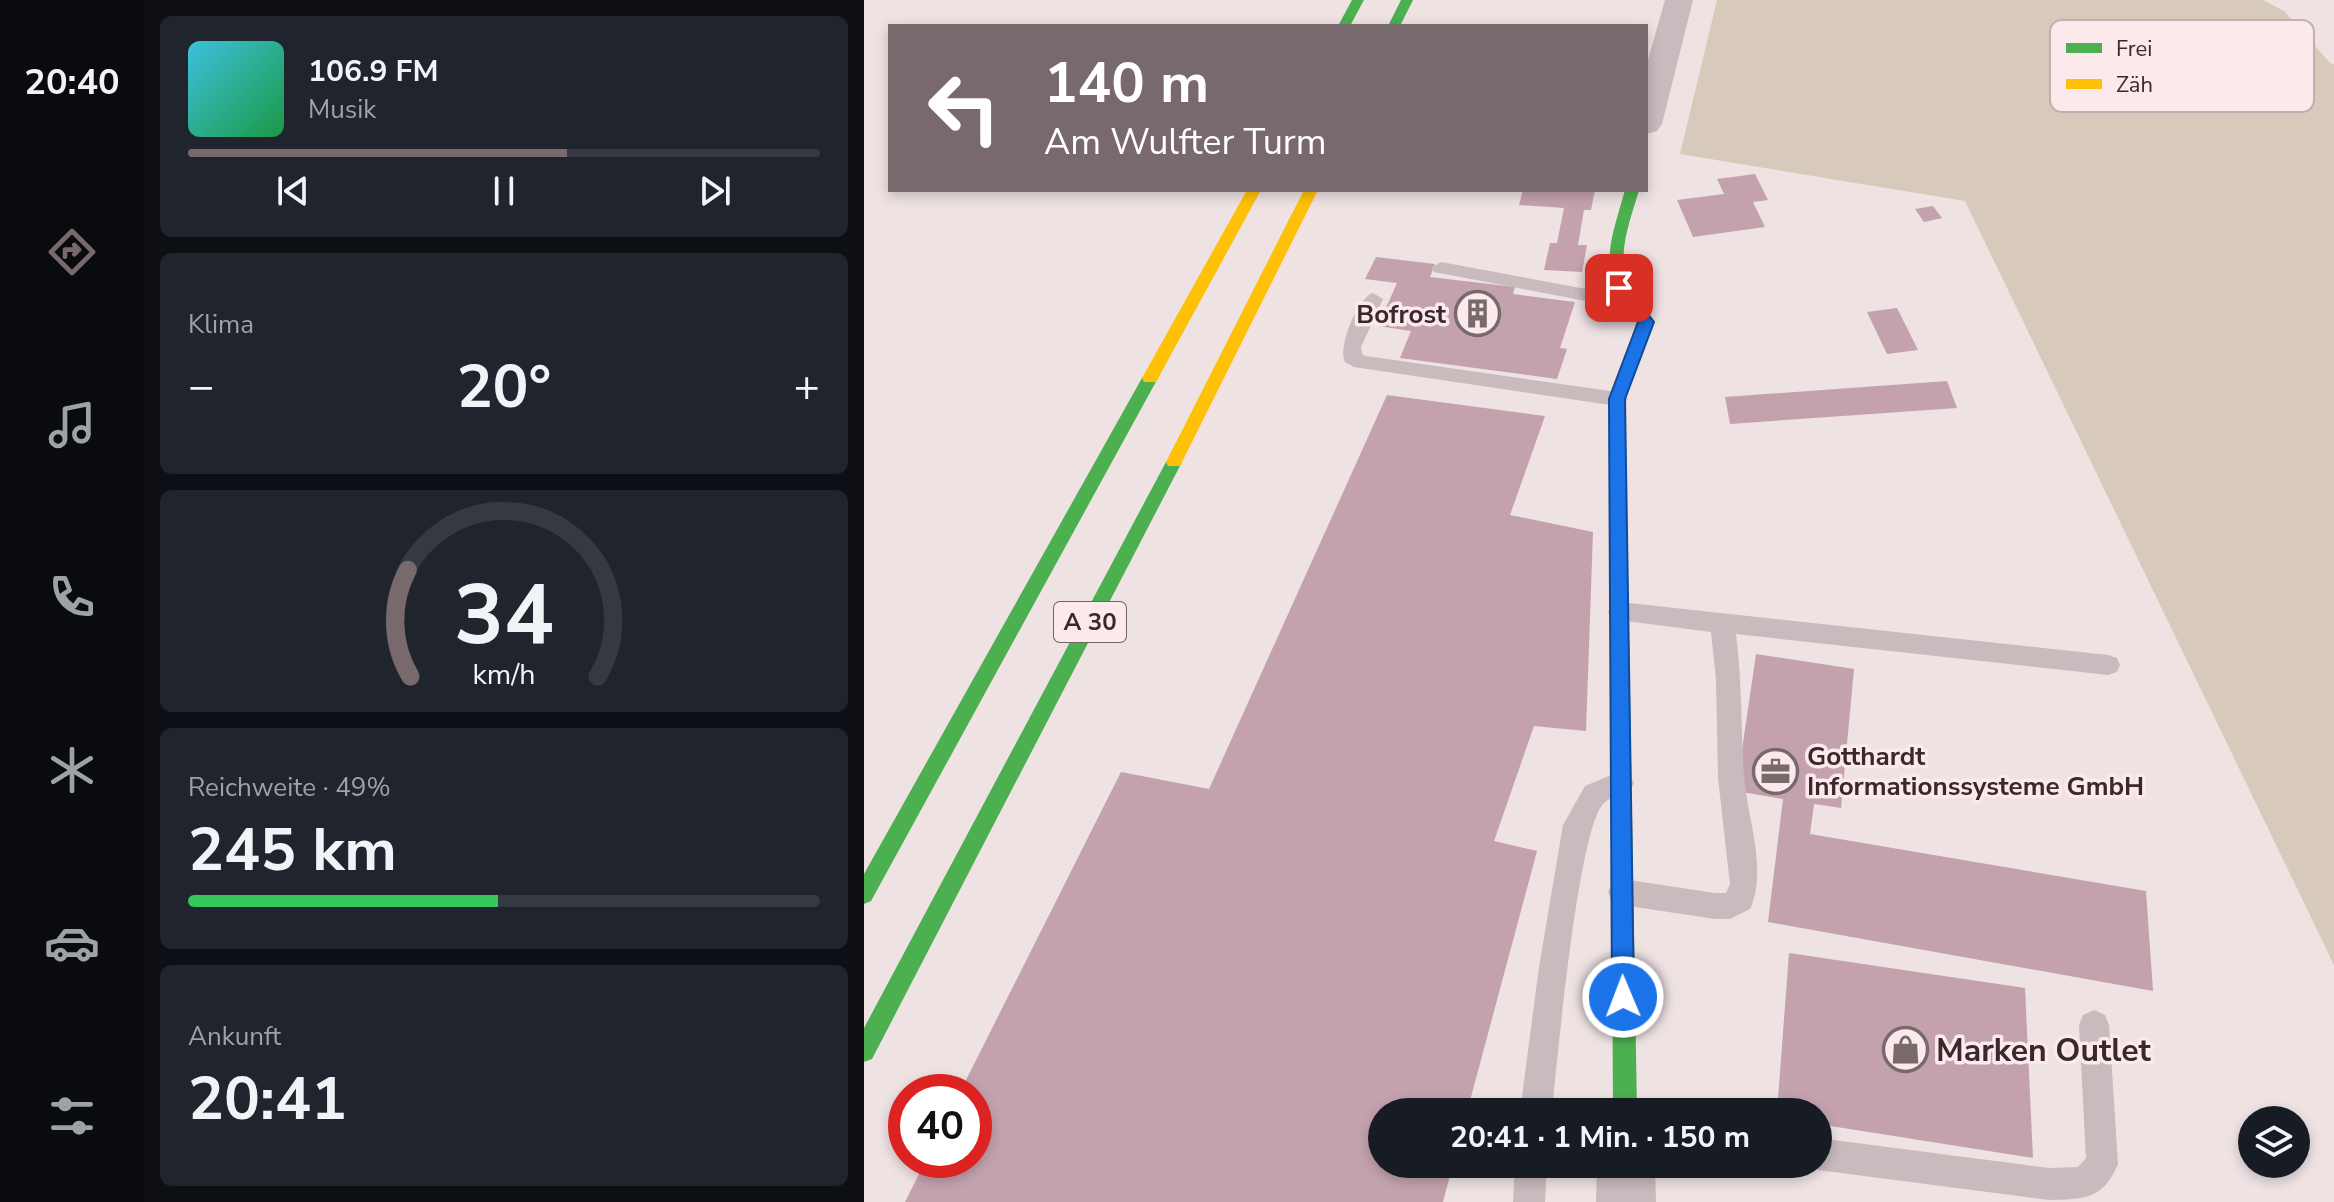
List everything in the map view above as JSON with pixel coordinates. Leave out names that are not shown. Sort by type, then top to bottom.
[{"type":"main road","points":[[1345,24],[1358,0]]},
{"type":"main road","points":[[1395,24],[1407,0]]},
{"type":"main road","name":"A 30","points":[[864,894],[1253,192]]},
{"type":"main road","name":"A 30","points":[[864,1051],[1162,485],[1310,192]]},
{"type":"main road","points":[[1625,1098],[1617,399],[1646,322],[1619,288],[1615,267],[1622,217],[1631,192]]},
{"type":"street","points":[[1648,116],[1679,0]]},
{"type":"street","points":[[1626,1178],[1626,1202]]},
{"type":"lane","points":[[1441,268],[1586,295],[1619,288]]},
{"type":"lane","points":[[1373,299],[1351,347],[1352,357],[1361,362],[1617,399]]},
{"type":"lane","points":[[1620,612],[2108,665]]},
{"type":"lane","points":[[1622,892],[1715,906],[1730,906],[1740,900],[1744,884],[1731,778],[1729,679],[1722,623]]},
{"type":"lane","points":[[1538,1098],[1554,967],[1577,825],[1594,794],[1621,783]]},
{"type":"lane","points":[[1832,1156],[2049,1184],[2085,1183],[2102,1164],[2094,1025]]},
{"type":"lane","points":[[1529,1202],[1530,1178]]},
{"type":"shaded area","points":[[1717,0],[2263,0],[2284,11],[2292,20],[2050,20],[2050,112],[2314,112],[2314,45],[2334,64],[2334,965],[1965,201],[1680,154]]},
{"type":"building","points":[[1755,174],[1768,200],[1753,202],[1765,227],[1693,237],[1677,200],[1724,194],[1717,179]]},
{"type":"building","points":[[1522,192],[1595,192],[1591,210],[1584,210],[1578,245],[1587,245],[1582,272],[1544,270],[1550,243],[1557,243],[1564,208],[1519,205]]},
{"type":"building","points":[[1933,206],[1942,218],[1924,222],[1915,209]]},
{"type":"building","name":"Bofrost","points":[[1376,257],[1435,264],[1430,277],[1515,287],[1513,294],[1575,302],[1560,348],[1567,349],[1557,379],[1400,358],[1411,331],[1378,326],[1397,283],[1365,279]]},
{"type":"building","points":[[1897,308],[1918,350],[1887,354],[1867,312]]},
{"type":"building","points":[[1947,381],[1957,408],[1730,424],[1725,397]]},
{"type":"building","points":[[1387,395],[1545,416],[1510,515],[1593,532],[1586,731],[1534,726],[1494,841],[1537,851],[1471,1098],[1368,1098],[1368,1178],[1449,1178],[1443,1202],[905,1202],[917,1178],[992,1178],[992,1074],[969,1074],[1121,772],[1209,789]]},
{"type":"building","points":[[1756,654],[1854,669],[1841,808],[1814,804],[1810,834],[2146,891],[2153,991],[1768,922],[1783,799],[1736,791]]},
{"type":"building","name":"Marken Outlet","points":[[1789,953],[2025,988],[2033,1158],[1832,1126],[1832,1098],[1778,1098]]},
{"type":"traffic: fast","points":[[1345,24],[1358,0]]},
{"type":"traffic: fast","points":[[1395,24],[1407,0]]},
{"type":"traffic: fast","points":[[1625,1098],[1617,399],[1646,322],[1622,288],[1617,273],[1617,245],[1631,192]]},
{"type":"traffic: fast","points":[[864,894],[1150,378]]},
{"type":"traffic: fast","points":[[864,1051],[1174,462]]},
{"type":"traffic: slow","points":[[1150,378],[1253,192]]},
{"type":"traffic: slow","points":[[1174,462],[1310,192]]},
{"type":"place","name":"Bofrost","points":[[1477,314]]},
{"type":"place","name":"Gotthardt Informationssysteme GmbH","points":[[1776,771]]},
{"type":"place","name":"Marken Outlet","points":[[1905,1050]]},
{"type":"route","points":[[1619,288],[1646,322],[1617,399],[1623,997]]}]
